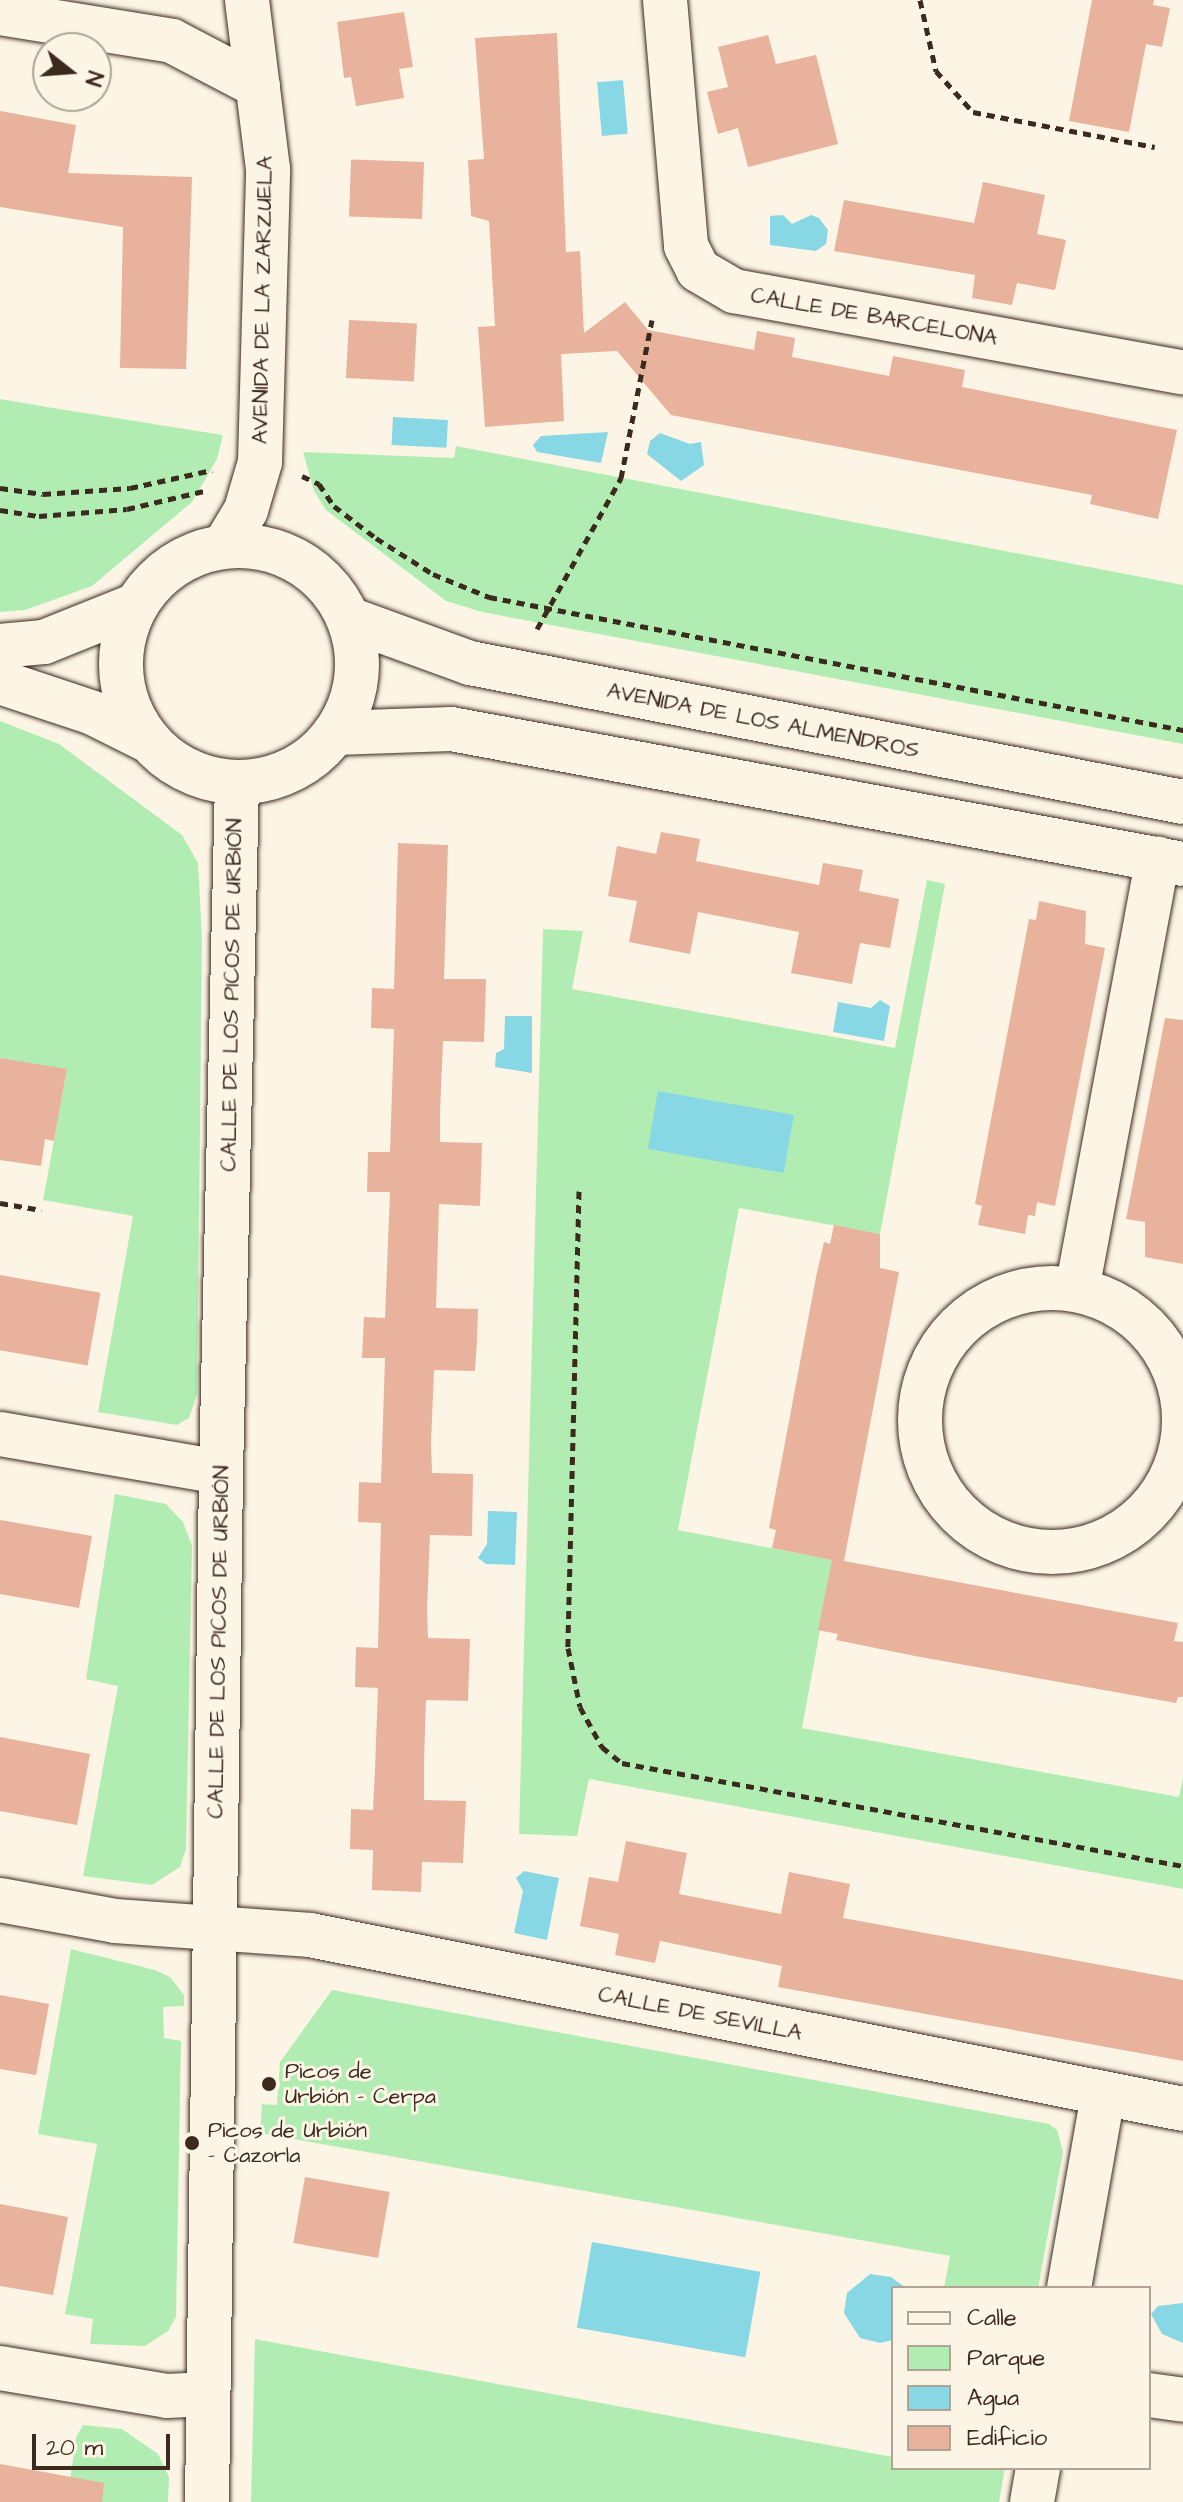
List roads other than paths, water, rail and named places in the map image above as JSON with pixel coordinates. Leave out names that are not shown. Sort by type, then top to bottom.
[{"type":"street","name":"AVENIDA DE LA ZARZUELA","points":[[225,545],[246,510],[260,462],[268,169],[247,0]]},
{"type":"street","name":"CALLE DE BARCELONA","points":[[665,0],[686,246],[698,270],[734,291],[1183,373]]},
{"type":"street","points":[[0,13],[172,41],[258,86]]},
{"type":"street","points":[[0,646],[44,642],[136,605],[165,573],[202,550],[225,545],[257,547],[314,569],[349,619],[357,655],[353,696],[335,733],[304,763],[275,777],[237,783],[183,769],[147,740],[93,713],[0,682]]},
{"type":"street","points":[[136,605],[120,667],[129,708],[147,740]]},
{"type":"street","name":"AVENIDA DE LOS ALMENDROS","points":[[349,619],[470,663],[1183,802]]},
{"type":"street","points":[[335,733],[451,729],[1170,861],[1077,1290]]},
{"type":"street","name":"CALLE DE LOS PICOS DE URBIÓN","points":[[207,2502],[221,1472],[237,783]]},
{"type":"street","points":[[1033,1289],[1077,1290],[1113,1302],[1143,1324],[1170,1360],[1183,1402],[1182,1447],[1166,1488],[1136,1522],[1098,1545],[1055,1554],[1011,1547],[972,1527],[941,1494],[923,1454],[919,1409],[931,1366],[955,1330],[991,1303],[1033,1289]]},
{"type":"street","points":[[0,1434],[221,1472]]},
{"type":"street","name":"CALLE DE SEVILLA","points":[[0,1900],[115,1921],[310,1935],[1183,2109]]},
{"type":"street","points":[[1069,2286],[1103,2095]]},
{"type":"street","points":[[0,2368],[167,2396],[208,2394]]},
{"type":"street","points":[[1151,2395],[1183,2400]]},
{"type":"street","points":[[1032,2502],[1038,2470]]},
{"type":"water","points":[[623,80],[628,134],[602,136],[597,82]]},
{"type":"water","points":[[783,215],[792,224],[811,215],[819,218],[828,230],[826,244],[816,251],[770,245],[770,216]]},
{"type":"water","points":[[393,417],[448,420],[446,448],[392,445]]},
{"type":"water","points":[[608,432],[601,463],[537,452],[533,445],[541,436]]},
{"type":"water","points":[[660,433],[690,444],[701,442],[704,465],[681,481],[647,454],[650,441]]},
{"type":"water","points":[[880,1000],[890,1006],[884,1041],[833,1032],[838,1002],[871,1008]]},
{"type":"water","points":[[505,1016],[532,1016],[532,1073],[495,1067],[496,1053],[504,1049]]},
{"type":"water","points":[[658,1091],[794,1115],[784,1173],[648,1149]]},
{"type":"water","points":[[488,1511],[517,1512],[515,1565],[486,1564],[478,1558],[487,1544]]},
{"type":"water","points":[[524,1871],[559,1878],[547,1940],[514,1933],[523,1891],[516,1878]]},
{"type":"water","points":[[592,2242],[760,2272],[745,2357],[577,2328]]},
{"type":"water","points":[[870,2274],[891,2277],[903,2286],[891,2286],[891,2340],[880,2343],[860,2338],[844,2313],[847,2293]]},
{"type":"water","points":[[1183,2303],[1183,2343],[1162,2334],[1151,2314],[1158,2306]]},
{"type":"place","name":"Picos de Urbión - Cerpa","points":[[269,2084]]},
{"type":"place","name":"Picos de Urbión - Cazorla","points":[[192,2143]]}]
